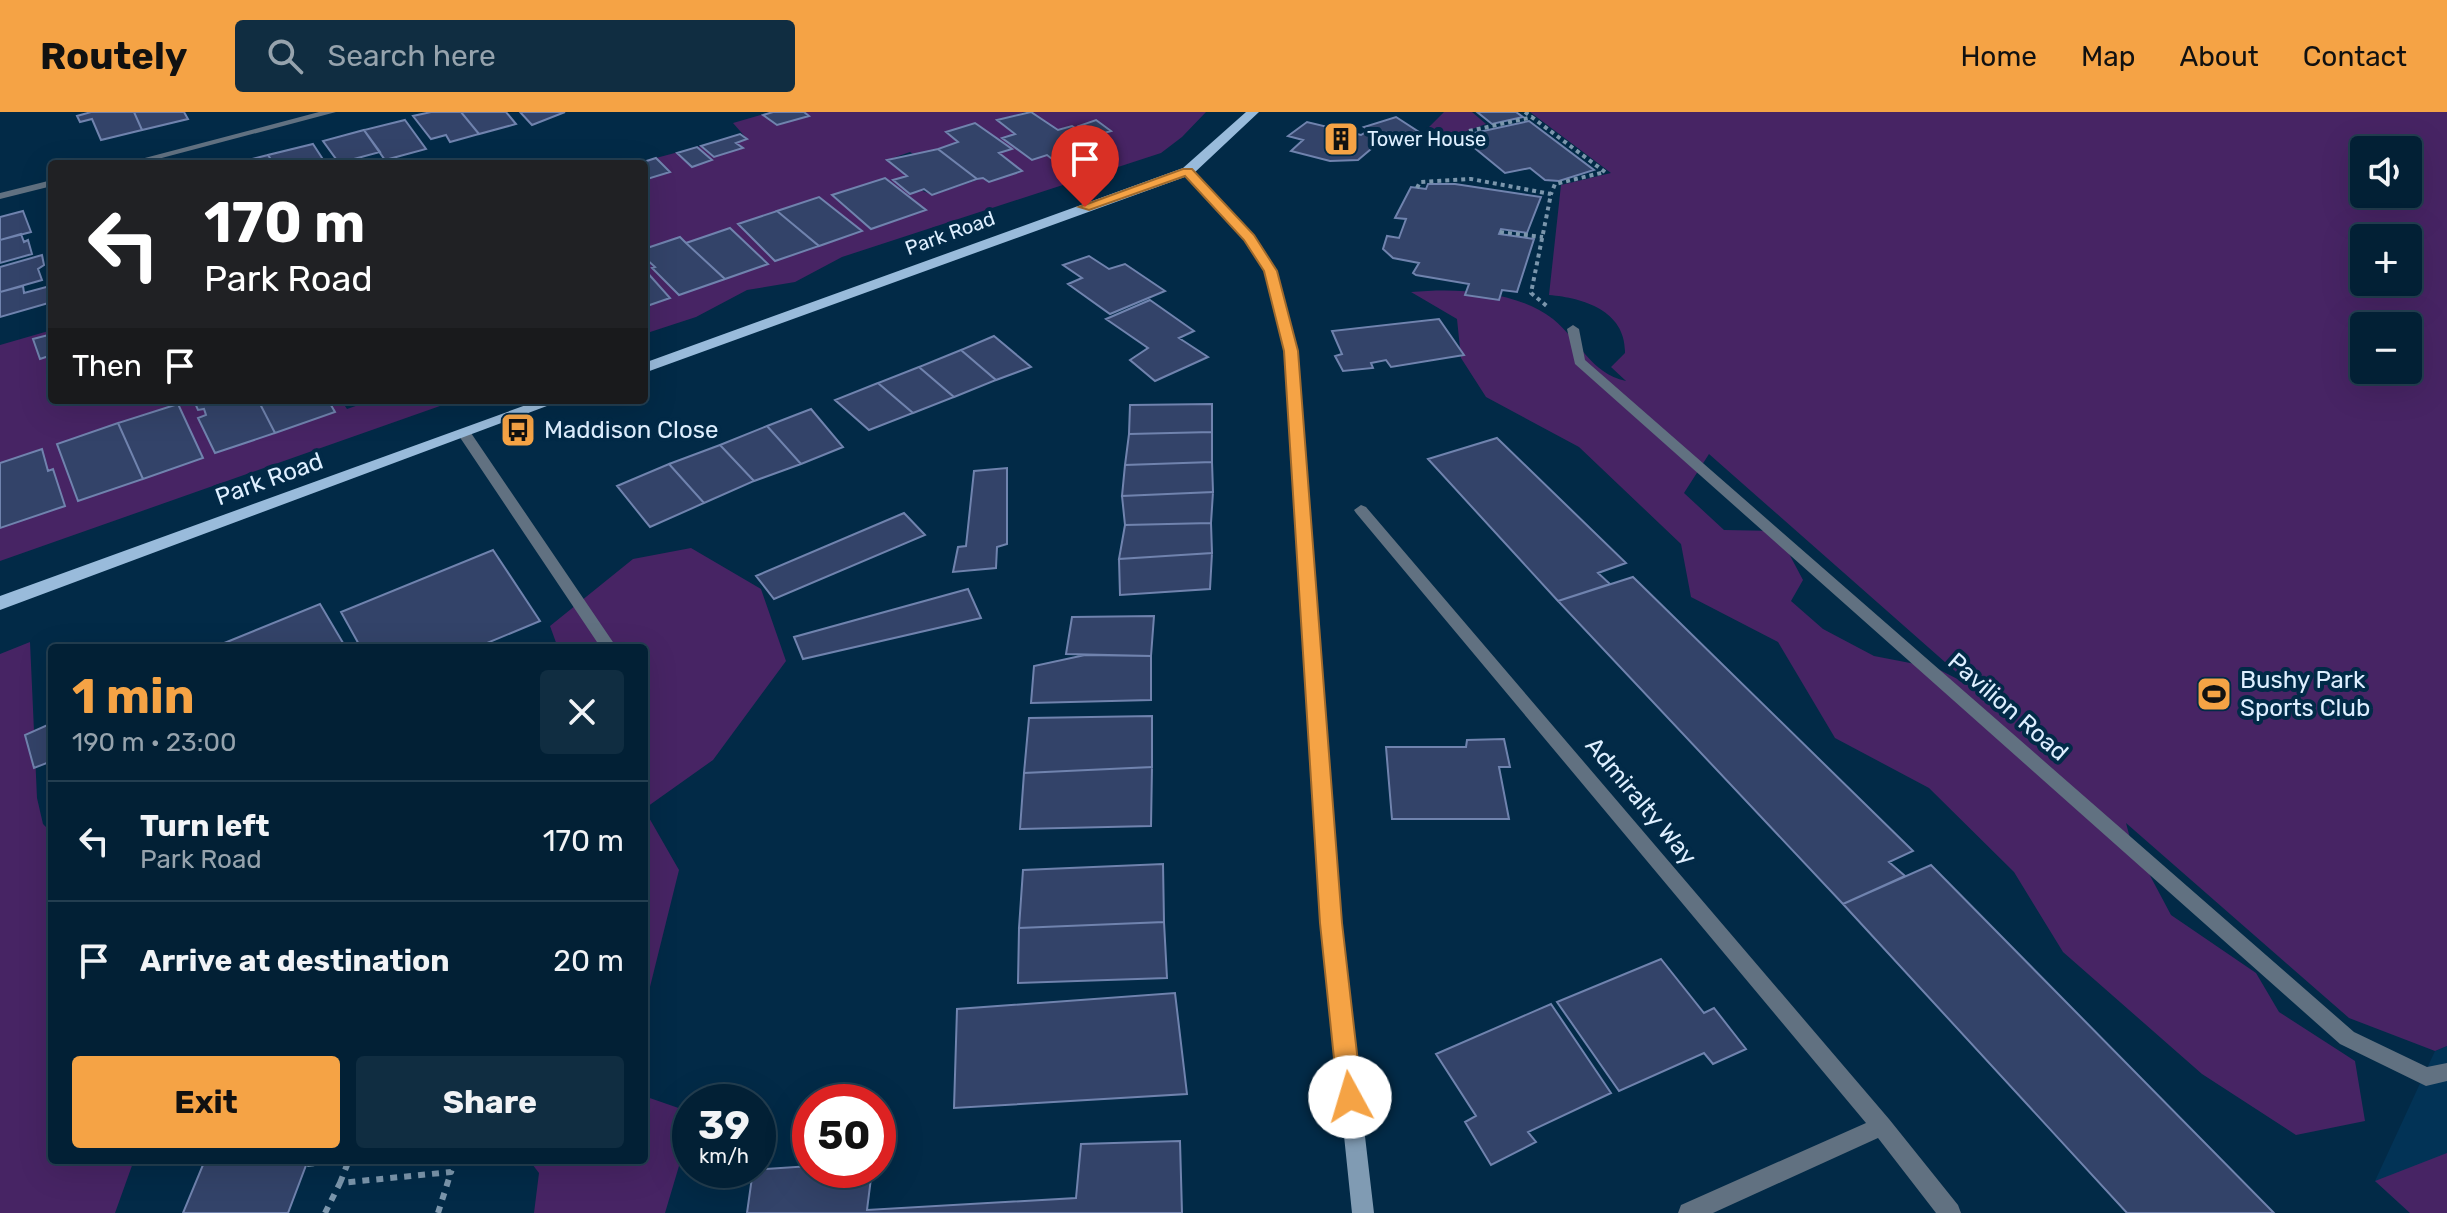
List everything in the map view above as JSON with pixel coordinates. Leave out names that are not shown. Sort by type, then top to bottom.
[{"type":"main road","name":"Park Road","points":[[648,367],[1188,171],[1253,112]]},
{"type":"main road","points":[[1188,171],[1233,219],[1265,260],[1271,271],[1291,351],[1331,923],[1363,1213]]},
{"type":"main road","name":"Park Road","points":[[0,603],[544,404]]},
{"type":"street","points":[[143,160],[331,112]]},
{"type":"street","points":[[0,196],[48,184]]},
{"type":"street","name":"Pavilion Road","points":[[1573,329],[1579,361],[2347,1038],[2426,1077],[2447,1072]]},
{"type":"street","points":[[464,433],[606,644]]},
{"type":"street","name":"Admiralty Way","points":[[1361,510],[1882,1126],[1950,1213]]},
{"type":"street","points":[[1689,1213],[1882,1126]]},
{"type":"path","points":[[1525,112],[1605,172],[1555,184],[1551,194],[1531,293],[1573,329]]},
{"type":"path","points":[[1469,131],[1533,117]]},
{"type":"path","points":[[1579,153],[1591,150]]},
{"type":"path","points":[[1417,188],[1420,182],[1471,179],[1551,194]]},
{"type":"path","points":[[1500,232],[1543,238]]},
{"type":"path","points":[[325,1213],[347,1164]]},
{"type":"path","points":[[438,1213],[454,1164]]},
{"type":"path","points":[[340,1183],[451,1172]]},
{"type":"shaded area","points":[[771,112],[1025,112],[998,120],[1015,134],[1003,138],[1047,155],[1086,152],[1078,145],[1093,139],[1072,126],[1058,130],[1031,112],[1206,112],[1161,153],[842,257],[795,282],[747,290],[696,317],[648,333],[648,306],[670,298],[648,275],[648,261],[679,295],[729,228],[686,243],[680,237],[648,248],[648,173],[656,158],[701,146],[714,157],[742,148],[736,143],[747,139],[733,123]],"holes":[[[975,123],[1012,149],[999,153],[1021,172],[989,182],[983,178],[933,195],[894,180],[907,176],[887,160],[910,152],[916,156],[958,142],[946,132]],[[819,197],[861,231],[775,261],[738,224]]]},
{"type":"shaded area","points":[[1444,112],[1472,112],[1486,124],[1453,136],[1429,127]]},
{"type":"shaded area","name":"Bushy Park Sports Club","points":[[1530,112],[2447,112],[2447,1046],[2435,1051],[2349,1018],[2126,823],[2130,838],[2171,915],[2256,973],[2279,1012],[2355,1061],[2365,1121],[2296,1135],[2202,1074],[2063,952],[2014,872],[1929,788],[1835,738],[1778,642],[1691,597],[1681,544],[1579,447],[1486,397],[1461,358],[1457,319],[1411,292],[1447,290],[1485,293],[1538,309],[1553,319],[1594,364],[1626,381],[1611,367],[1625,353],[1623,339],[1611,317],[1576,299],[1549,295],[1561,185],[1611,173]],"holes":[[[1709,454],[1971,685],[1971,686],[1936,668],[1874,656],[1823,629],[1791,601],[1803,580],[1777,531],[1724,530],[1684,493]]]},
{"type":"shaded area","points":[[48,331],[48,404],[196,404],[198,410],[204,409],[206,415],[198,418],[215,453],[335,412],[330,404],[344,404],[347,409],[361,404],[446,404],[0,561],[0,528],[64,505],[53,470],[48,471],[42,449],[0,463],[0,345]],"holes":[[[118,423],[202,458],[78,501],[57,444]]]},
{"type":"shaded area","points":[[691,548],[761,589],[786,661],[713,760],[648,806],[648,644],[557,644],[550,626],[633,559]]},
{"type":"shaded area","points":[[30,642],[37,798],[43,824],[48,829],[48,1164],[133,1164],[115,1213],[0,1213],[0,654]]},
{"type":"shaded area","points":[[648,816],[679,870],[648,995]]},
{"type":"shaded area","points":[[2447,1046],[2447,1213],[2410,1213],[2375,1181],[2435,1051]]},
{"type":"shaded area","points":[[648,1097],[672,1106],[672,1188],[665,1213],[534,1213],[539,1173],[532,1164],[648,1164]]},
{"type":"shaded area","points":[[2447,1153],[2447,1213],[2410,1213],[2375,1181]]},
{"type":"building","points":[[91,112],[134,112],[142,130],[101,140],[92,119],[80,122],[77,116]]},
{"type":"building","points":[[134,112],[184,112],[188,119],[142,130]]},
{"type":"building","points":[[431,112],[461,112],[479,134],[450,142],[446,135],[431,139],[413,116]]},
{"type":"building","points":[[461,112],[506,112],[516,124],[479,134]]},
{"type":"building","points":[[520,112],[565,112],[532,125]]},
{"type":"building","points":[[804,112],[809,116],[777,125],[763,115]]},
{"type":"building","points":[[1031,112],[1058,130],[1072,126],[1094,140],[1078,145],[1087,152],[1056,162],[1047,155],[1032,160],[1002,138],[1015,134],[997,120]]},
{"type":"building","points":[[1477,112],[1516,112],[1523,117],[1492,124]]},
{"type":"building","name":"Tower House","points":[[1396,117],[1422,134],[1390,143],[1384,138],[1358,160],[1330,161],[1291,151],[1303,140],[1288,136],[1307,122],[1361,135],[1369,130],[1364,127]]},
{"type":"building","points":[[405,120],[426,149],[385,160],[364,130]]},
{"type":"building","points":[[1096,120],[1111,131],[1094,136],[1079,126]]},
{"type":"building","points":[[1529,121],[1594,170],[1559,181],[1545,180],[1530,168],[1505,173],[1460,136]]},
{"type":"building","points":[[975,123],[1012,149],[999,153],[1022,171],[989,182],[983,178],[977,179],[938,149],[958,142],[946,132]]},
{"type":"building","points":[[364,130],[380,152],[350,160],[337,160],[323,141]]},
{"type":"building","points":[[740,134],[747,139],[736,143],[743,148],[714,157],[701,146]]},
{"type":"building","points":[[313,144],[323,160],[271,160],[268,155]]},
{"type":"building","points":[[697,147],[712,160],[692,167],[677,153]]},
{"type":"building","points":[[938,149],[977,179],[932,195],[924,189],[910,194],[893,180],[907,176],[887,160]]},
{"type":"building","points":[[268,155],[271,160],[248,160]]},
{"type":"building","points":[[656,158],[670,172],[648,179],[648,161]]},
{"type":"building","points":[[885,178],[926,210],[871,229],[832,195]]},
{"type":"building","points":[[1428,184],[1455,184],[1541,197],[1527,233],[1501,229],[1499,234],[1534,239],[1517,292],[1502,290],[1499,300],[1465,295],[1469,284],[1416,275],[1413,273],[1419,263],[1393,258],[1383,249],[1387,236],[1399,238],[1406,219],[1395,218],[1411,187],[1426,189]]},
{"type":"building","points":[[819,197],[862,231],[819,246],[777,211]]},
{"type":"building","points":[[23,211],[31,232],[0,240],[0,217]]},
{"type":"building","points":[[777,211],[819,246],[775,261],[738,224]]},
{"type":"building","points":[[730,228],[768,264],[725,279],[686,243]]},
{"type":"building","points":[[21,234],[24,242],[28,240],[32,254],[0,263],[0,240]]},
{"type":"building","points":[[680,237],[725,279],[679,295],[652,268],[655,267],[648,261],[648,248]]},
{"type":"building","points":[[42,255],[44,265],[38,269],[42,280],[0,292],[0,267]]},
{"type":"building","points":[[1089,256],[1109,269],[1125,264],[1165,291],[1110,314],[1068,284],[1082,278],[1063,265]]},
{"type":"building","points":[[648,273],[670,298],[648,306]]},
{"type":"building","points":[[23,286],[24,293],[48,287],[48,303],[0,317],[0,292]]},
{"type":"building","points":[[1150,300],[1194,331],[1179,338],[1208,357],[1155,381],[1130,360],[1148,348],[1106,319]]},
{"type":"building","points":[[1439,319],[1464,355],[1391,367],[1386,360],[1371,363],[1373,368],[1343,371],[1335,356],[1342,354],[1332,331]]},
{"type":"building","points":[[48,335],[48,356],[40,359],[33,339]]},
{"type":"building","points":[[994,336],[1031,367],[996,380],[961,350]]},
{"type":"building","points":[[961,350],[996,380],[954,397],[919,367]]},
{"type":"building","points":[[919,367],[954,397],[913,413],[878,383]]},
{"type":"building","points":[[878,383],[913,413],[869,430],[835,400]]},
{"type":"building","points":[[178,404],[203,458],[143,479],[118,423]]},
{"type":"building","points":[[195,404],[260,404],[275,433],[215,453],[198,418],[206,415],[204,409],[198,410]]},
{"type":"building","points":[[260,404],[330,404],[335,412],[275,433]]},
{"type":"building","points":[[1212,404],[1212,432],[1129,434],[1130,405]]},
{"type":"building","points":[[811,409],[843,447],[801,464],[767,426]]},
{"type":"building","points":[[118,423],[143,479],[78,501],[57,444]]},
{"type":"building","points":[[767,426],[801,464],[754,481],[720,445]]},
{"type":"building","points":[[1212,432],[1212,462],[1125,465],[1129,434]]},
{"type":"building","points":[[1497,438],[1626,563],[1598,573],[1610,584],[1558,601],[1428,459]]},
{"type":"building","points":[[720,445],[754,481],[704,503],[669,464]]},
{"type":"building","points":[[42,449],[48,471],[53,469],[65,506],[0,528],[0,463]]},
{"type":"building","points":[[1212,462],[1213,492],[1122,496],[1125,465]]},
{"type":"building","points":[[669,464],[704,503],[650,527],[617,486]]},
{"type":"building","points":[[1007,468],[1007,544],[997,547],[996,568],[953,572],[958,547],[966,546],[974,471]]},
{"type":"building","points":[[1213,492],[1211,523],[1125,525],[1122,496]]},
{"type":"building","points":[[904,513],[925,535],[774,599],[756,576]]},
{"type":"building","points":[[1211,523],[1212,553],[1119,559],[1125,525]]},
{"type":"building","points":[[493,550],[540,621],[485,644],[359,644],[341,612]]},
{"type":"building","points":[[1212,553],[1210,589],[1120,595],[1119,559]]},
{"type":"building","points":[[1633,577],[1913,851],[1889,862],[1905,876],[1843,904],[1558,601]]},
{"type":"building","points":[[968,589],[981,618],[803,659],[794,637]]},
{"type":"building","points":[[320,604],[344,644],[222,644]]},
{"type":"building","points":[[1154,616],[1151,656],[1066,654],[1072,617]]},
{"type":"building","points":[[1085,655],[1151,656],[1151,700],[1031,703],[1034,666]]},
{"type":"building","points":[[1152,716],[1152,767],[1024,773],[1029,718]]},
{"type":"building","points":[[48,725],[48,763],[34,768],[25,735]]},
{"type":"building","points":[[1504,739],[1510,767],[1499,767],[1509,819],[1392,819],[1386,747],[1466,747],[1467,740]]},
{"type":"building","points":[[1152,767],[1151,826],[1020,829],[1024,773]]},
{"type":"building","points":[[1163,864],[1164,922],[1019,928],[1023,870]]},
{"type":"building","points":[[1931,865],[2274,1213],[2127,1213],[1843,904]]},
{"type":"building","points":[[1164,922],[1167,978],[1018,983],[1019,928]]},
{"type":"building","points":[[1661,959],[1704,1013],[1714,1008],[1746,1049],[1713,1064],[1704,1053],[1619,1091],[1557,1002]]},
{"type":"building","points":[[1175,993],[1187,1094],[954,1108],[957,1009]]},
{"type":"building","points":[[1551,1004],[1611,1093],[1528,1132],[1536,1142],[1491,1165],[1465,1122],[1476,1116],[1436,1054]]},
{"type":"building","points":[[1180,1141],[1182,1213],[747,1213],[750,1188],[776,1188],[776,1168],[792,1167],[792,1188],[870,1188],[867,1210],[1076,1198],[1081,1144]]},
{"type":"building","points":[[203,1164],[306,1164],[288,1213],[183,1213]]},
{"type":"place","name":"Tower House","points":[[1341,139]]},
{"type":"place","name":"Maddison Close","points":[[518,430]]},
{"type":"place","name":"Bushy Park Sports Club","points":[[2214,694]]},
{"type":"route","points":[[1085,207],[1188,171],[1225,209],[1259,250],[1271,271],[1291,351],[1331,923],[1350,1097]]}]
